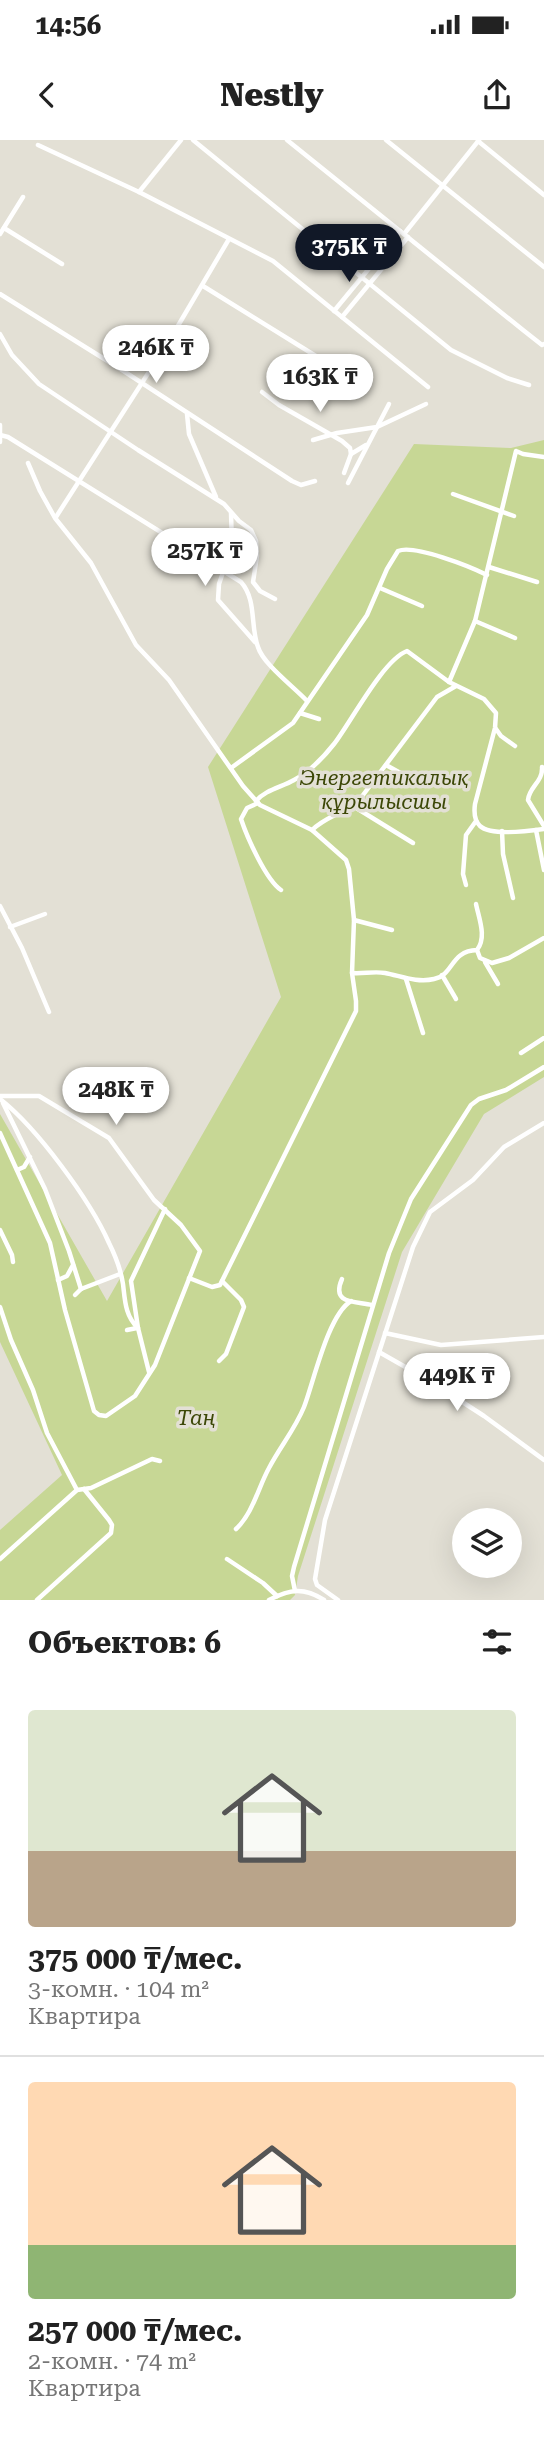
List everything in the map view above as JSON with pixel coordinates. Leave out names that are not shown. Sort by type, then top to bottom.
[{"type":"street","points":[[139,192],[181,140]]},
{"type":"street","points":[[193,140],[457,354],[507,378],[529,385]]},
{"type":"street","points":[[288,140],[544,344]]},
{"type":"street","points":[[386,140],[544,267]]},
{"type":"street","points":[[342,317],[478,140],[544,195]]},
{"type":"street","points":[[38,145],[139,192],[273,261],[428,387]]},
{"type":"street","points":[[0,234],[23,197]]},
{"type":"street","points":[[4,228],[62,264]]},
{"type":"street","points":[[334,311],[362,277],[404,234]]},
{"type":"street","points":[[55,518],[203,286],[229,239]]},
{"type":"street","points":[[203,286],[332,366],[349,380]]},
{"type":"street","points":[[0,294],[297,484],[315,481]]},
{"type":"street","points":[[0,334],[12,355],[39,384],[216,499],[231,512],[254,535],[257,556],[253,582],[260,591],[275,599]]},
{"type":"street","points":[[262,392],[350,448],[351,454],[344,472]]},
{"type":"street","points":[[348,483],[389,404]]},
{"type":"street","points":[[313,440],[331,434],[377,427],[426,404]]},
{"type":"street","points":[[187,413],[189,434],[216,499]]},
{"type":"street","points":[[0,425],[0,442]]},
{"type":"street","points":[[1,435],[242,582],[247,590],[257,645]]},
{"type":"street","points":[[351,454],[366,445]]},
{"type":"street","points":[[449,682],[475,621],[516,450],[523,454],[544,457]]},
{"type":"street","points":[[28,463],[55,518],[99,575],[135,645],[169,680],[257,802],[290,822],[312,830],[346,860],[349,869],[354,919],[352,973],[356,1012],[220,1285],[212,1287],[189,1278]]},
{"type":"street","points":[[453,494],[514,516]]},
{"type":"street","points":[[231,512],[232,546],[217,594],[218,600],[257,645],[263,656],[307,701]]},
{"type":"street","points":[[231,768],[276,737],[300,713],[367,615],[398,551],[405,548],[467,566],[487,576]]},
{"type":"street","points":[[489,567],[537,582]]},
{"type":"street","points":[[380,588],[422,606]]},
{"type":"street","points":[[475,621],[515,638]]},
{"type":"street","points":[[281,890],[272,881],[241,819],[245,810],[263,794],[296,779],[321,759],[386,670],[402,653],[407,651],[449,682],[489,703],[497,717],[477,792],[474,811],[476,821],[488,830],[536,830],[544,827],[528,800],[528,795],[542,777],[542,767]]},
{"type":"street","points":[[312,830],[353,806],[437,697],[456,686]]},
{"type":"street","points":[[300,713],[319,719]]},
{"type":"street","points":[[495,728],[515,746]]},
{"type":"street","points":[[386,765],[404,775]]},
{"type":"street","points":[[353,806],[413,844]]},
{"type":"street","points":[[466,885],[463,874],[467,831],[476,821]]},
{"type":"street","points":[[536,830],[544,870]]},
{"type":"street","points":[[502,831],[503,853],[513,898]]},
{"type":"street","points":[[476,905],[482,941],[478,950],[480,958],[498,985]]},
{"type":"street","points":[[0,906],[27,958],[49,1012]]},
{"type":"street","points":[[10,927],[45,914]]},
{"type":"street","points":[[354,919],[391,930]]},
{"type":"street","points":[[484,961],[492,963],[509,957],[544,938]]},
{"type":"street","points":[[352,973],[383,973],[406,979],[432,979],[442,975],[462,953],[478,950]]},
{"type":"street","points":[[442,975],[456,999]]},
{"type":"street","points":[[406,979],[423,1033]]},
{"type":"street","points":[[521,1053],[544,1038]]},
{"type":"street","points":[[295,1591],[292,1576],[294,1567],[372,1304],[408,1204],[468,1109],[479,1100],[506,1090],[544,1068]]},
{"type":"street","points":[[0,1098],[39,1096],[103,1134],[126,1159],[154,1200],[189,1234],[200,1251],[158,1358],[132,1400],[106,1416],[96,1413],[74,1342],[48,1238],[0,1133]]},
{"type":"street","points":[[0,1098],[30,1156],[81,1289]]},
{"type":"street","points":[[0,1098],[44,1145],[70,1180],[108,1241],[120,1274],[129,1317],[138,1328]]},
{"type":"street","points":[[338,1600],[317,1586],[315,1579],[325,1520],[410,1256],[430,1212],[473,1180],[504,1147],[544,1123]]},
{"type":"street","points":[[17,1170],[24,1167],[30,1156]]},
{"type":"street","points":[[149,1373],[138,1328],[131,1281],[165,1209]]},
{"type":"street","points":[[0,1230],[13,1262]]},
{"type":"street","points":[[58,1280],[66,1276],[73,1264]]},
{"type":"street","points":[[75,1295],[81,1289],[120,1274]]},
{"type":"street","points":[[342,1279],[338,1294],[344,1299],[372,1304]]},
{"type":"street","points":[[219,1360],[226,1354],[244,1307],[241,1300],[222,1281]]},
{"type":"street","points":[[236,1529],[246,1517],[269,1468],[297,1421],[326,1340],[341,1310],[351,1301]]},
{"type":"street","points":[[0,1307],[47,1433],[77,1490]]},
{"type":"street","points":[[127,1329],[138,1328]]},
{"type":"street","points":[[385,1333],[441,1345],[544,1337]]},
{"type":"street","points":[[379,1352],[441,1388],[544,1460]]},
{"type":"street","points":[[0,1559],[77,1490],[91,1488],[152,1459],[160,1461]]},
{"type":"street","points":[[37,1600],[111,1533],[112,1525],[109,1520],[84,1488]]},
{"type":"street","points":[[227,1559],[263,1583],[277,1596]]},
{"type":"street","points":[[268,1600],[295,1591],[309,1591],[324,1600]]},
{"type":"green space","points":[[544,440],[544,1077],[484,1114],[402,1252],[298,1576],[295,1595],[290,1600],[0,1600],[0,1530],[62,1475],[0,1342],[0,1114],[107,1301],[281,997],[208,767],[414,444],[511,448]]},
{"type":"park label","name":"Энергетикалық құрылысшы","points":[[384,790]]},
{"type":"park label","name":"Таң","points":[[196,1418]]}]
